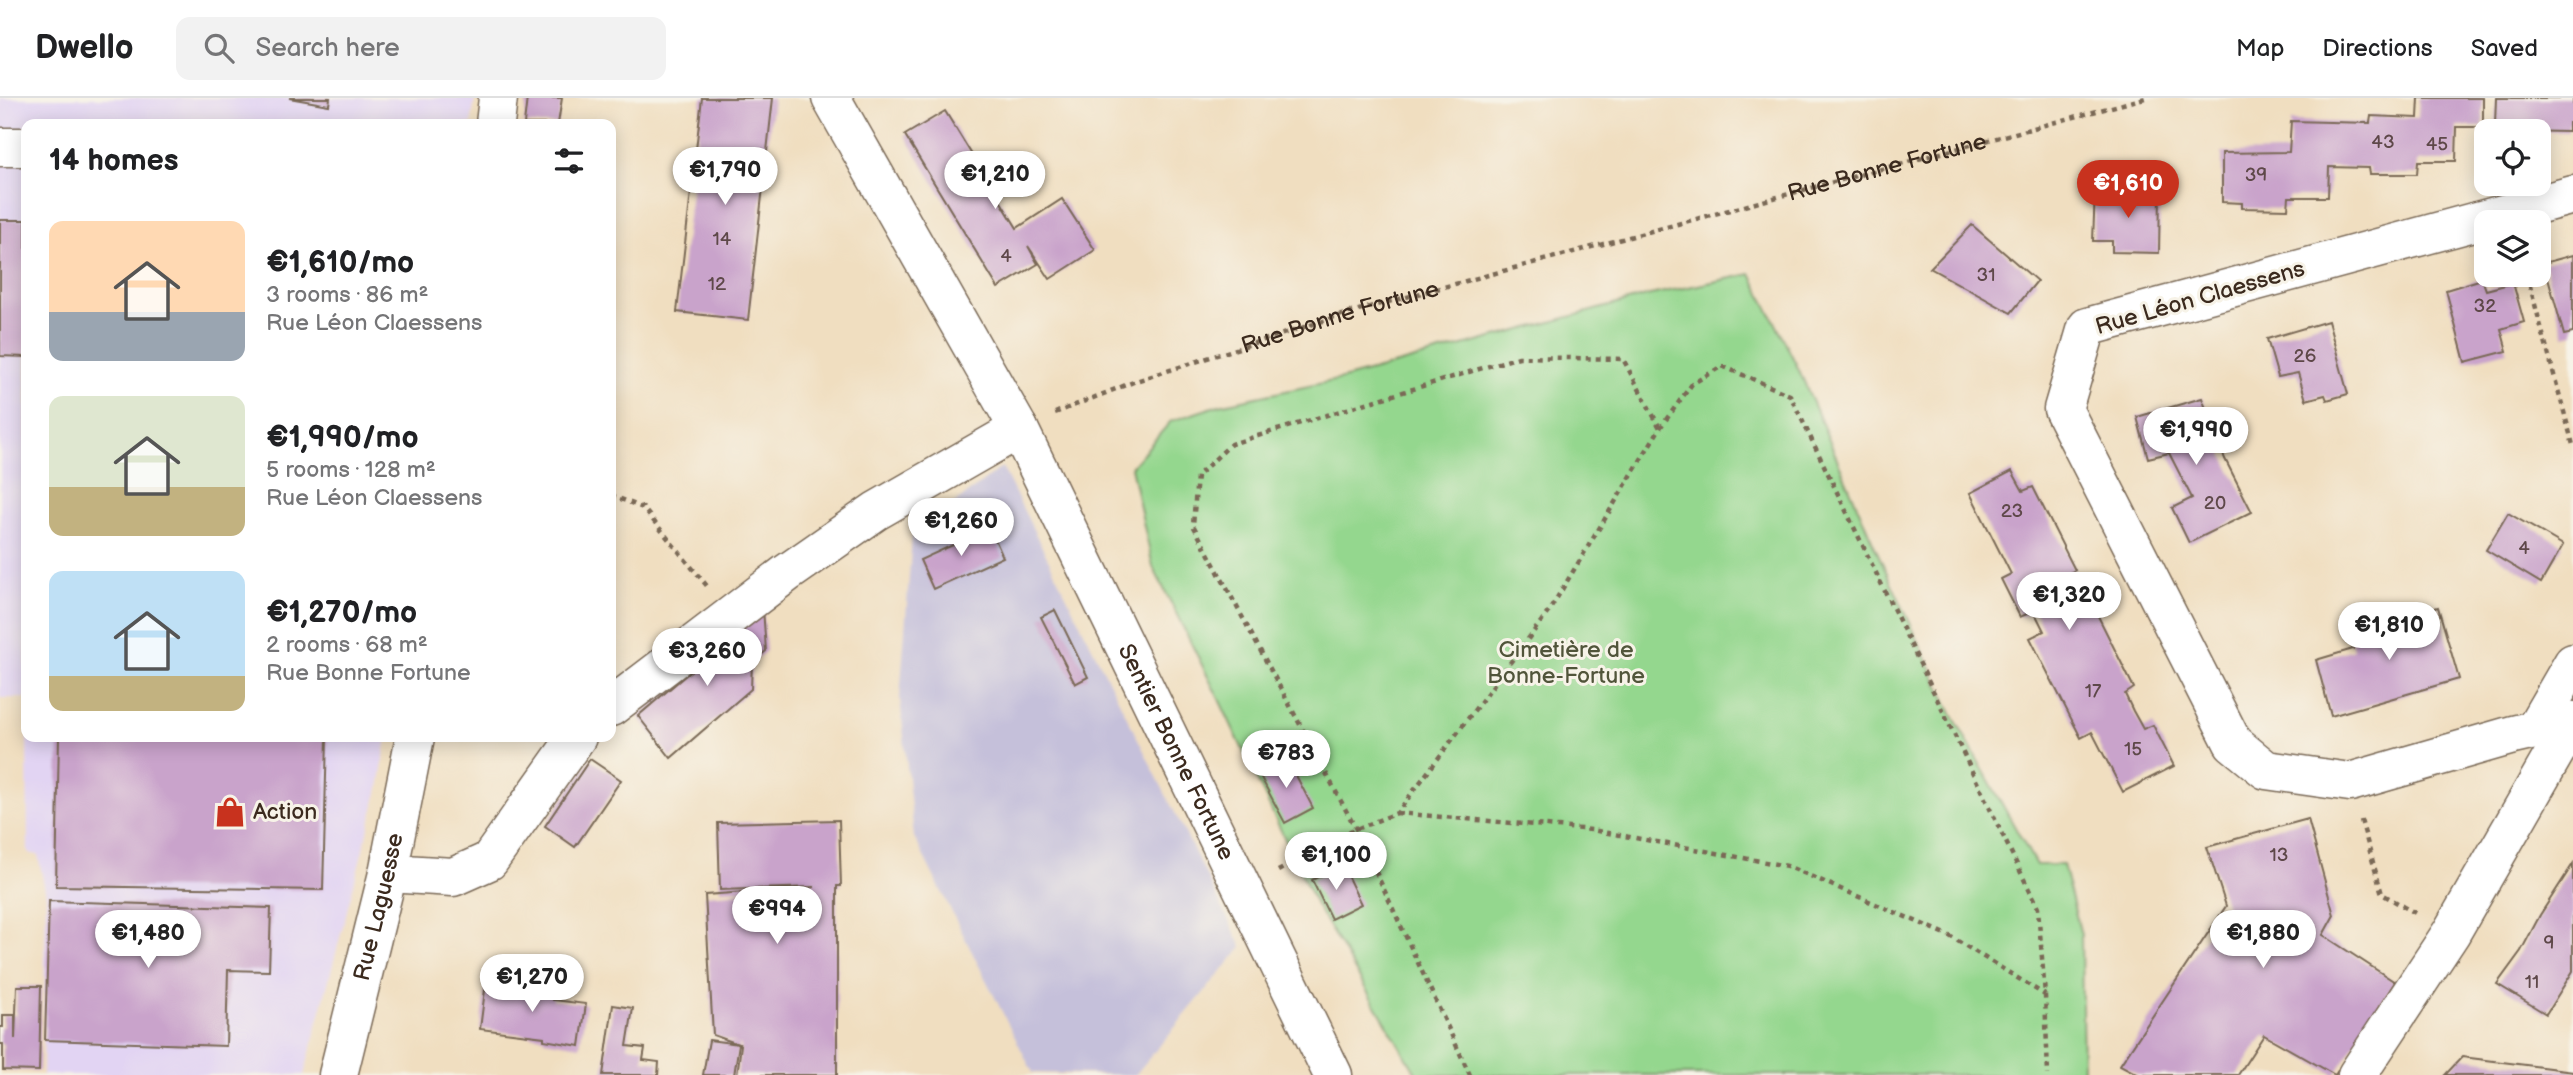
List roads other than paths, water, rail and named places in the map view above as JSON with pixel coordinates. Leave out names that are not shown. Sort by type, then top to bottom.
[{"type":"street","points":[[496,119],[498,98]]},
{"type":"street","name":"Sentier Bonne Fortune","points":[[831,98],[1019,429],[1333,1075]]},
{"type":"street","points":[[0,146],[21,147]]},
{"type":"street","name":"Rue Léon Claessens","points":[[2573,195],[2087,327],[2063,409],[2233,743],[2266,770],[2350,782],[2573,721]]},
{"type":"street","points":[[616,703],[876,511],[1019,429]]},
{"type":"street","points":[[2533,730],[2573,663]]},
{"type":"street","points":[[2357,1075],[2451,933],[2573,721]]},
{"type":"street","name":"Rue Laguesse","points":[[338,1075],[388,873],[414,742]]},
{"type":"street","points":[[388,873],[453,877],[489,861],[573,742]]},
{"type":"place","name":"Action","points":[[230,812]]},
{"type":"park label","name":"Cimetière de Bonne-Fortune","points":[[1566,663]]}]
